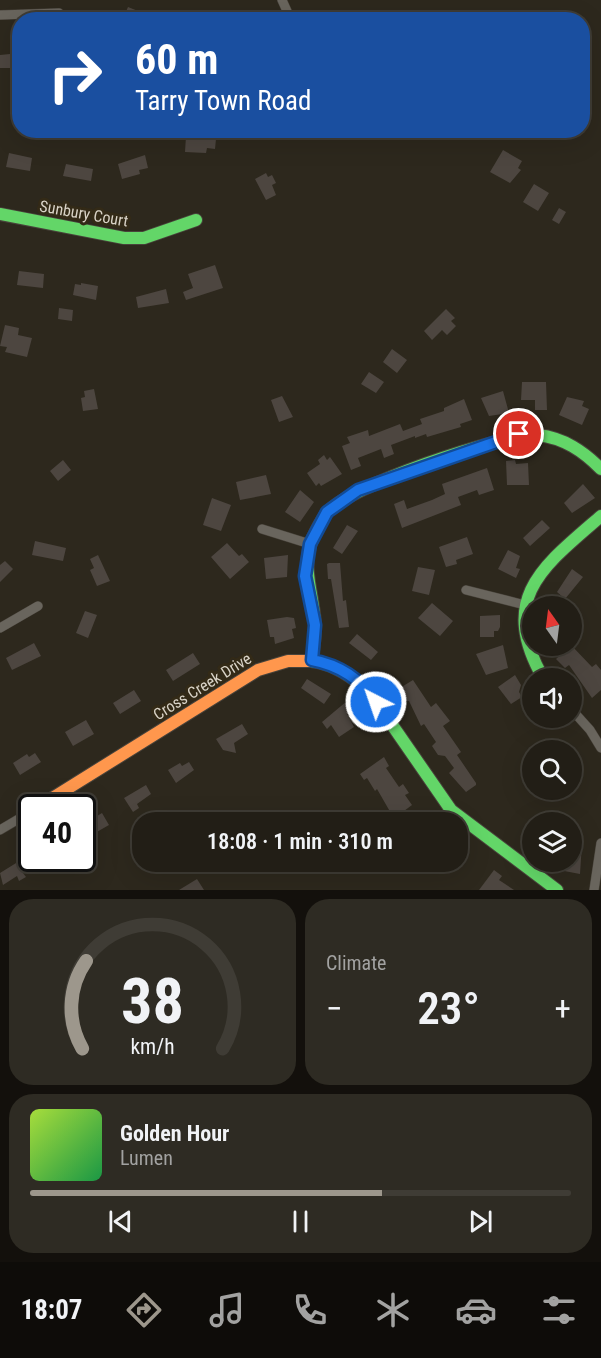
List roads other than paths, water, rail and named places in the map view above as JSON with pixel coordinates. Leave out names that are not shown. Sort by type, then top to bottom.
[{"type":"street","name":"Sunbury Court","points":[[0,214],[124,238],[144,238],[196,220]]},
{"type":"street","points":[[312,660],[315,625],[305,576],[310,544],[321,520],[346,496],[508,436],[529,433],[562,440],[580,448],[601,469]]},
{"type":"street","points":[[528,596],[534,581],[548,562],[601,516]]},
{"type":"street","points":[[262,529],[310,544]]},
{"type":"street","points":[[466,590],[522,603]]},
{"type":"street","points":[[0,628],[38,606]]},
{"type":"street","name":"Cross Creek Drive","points":[[59,794],[258,670],[284,661],[312,660],[335,666],[358,680],[370,693],[451,810],[557,890]]},
{"type":"street","points":[[582,722],[601,748]]},
{"type":"street","points":[[0,830],[18,819]]},
{"type":"street","points":[[594,890],[601,843]]}]
